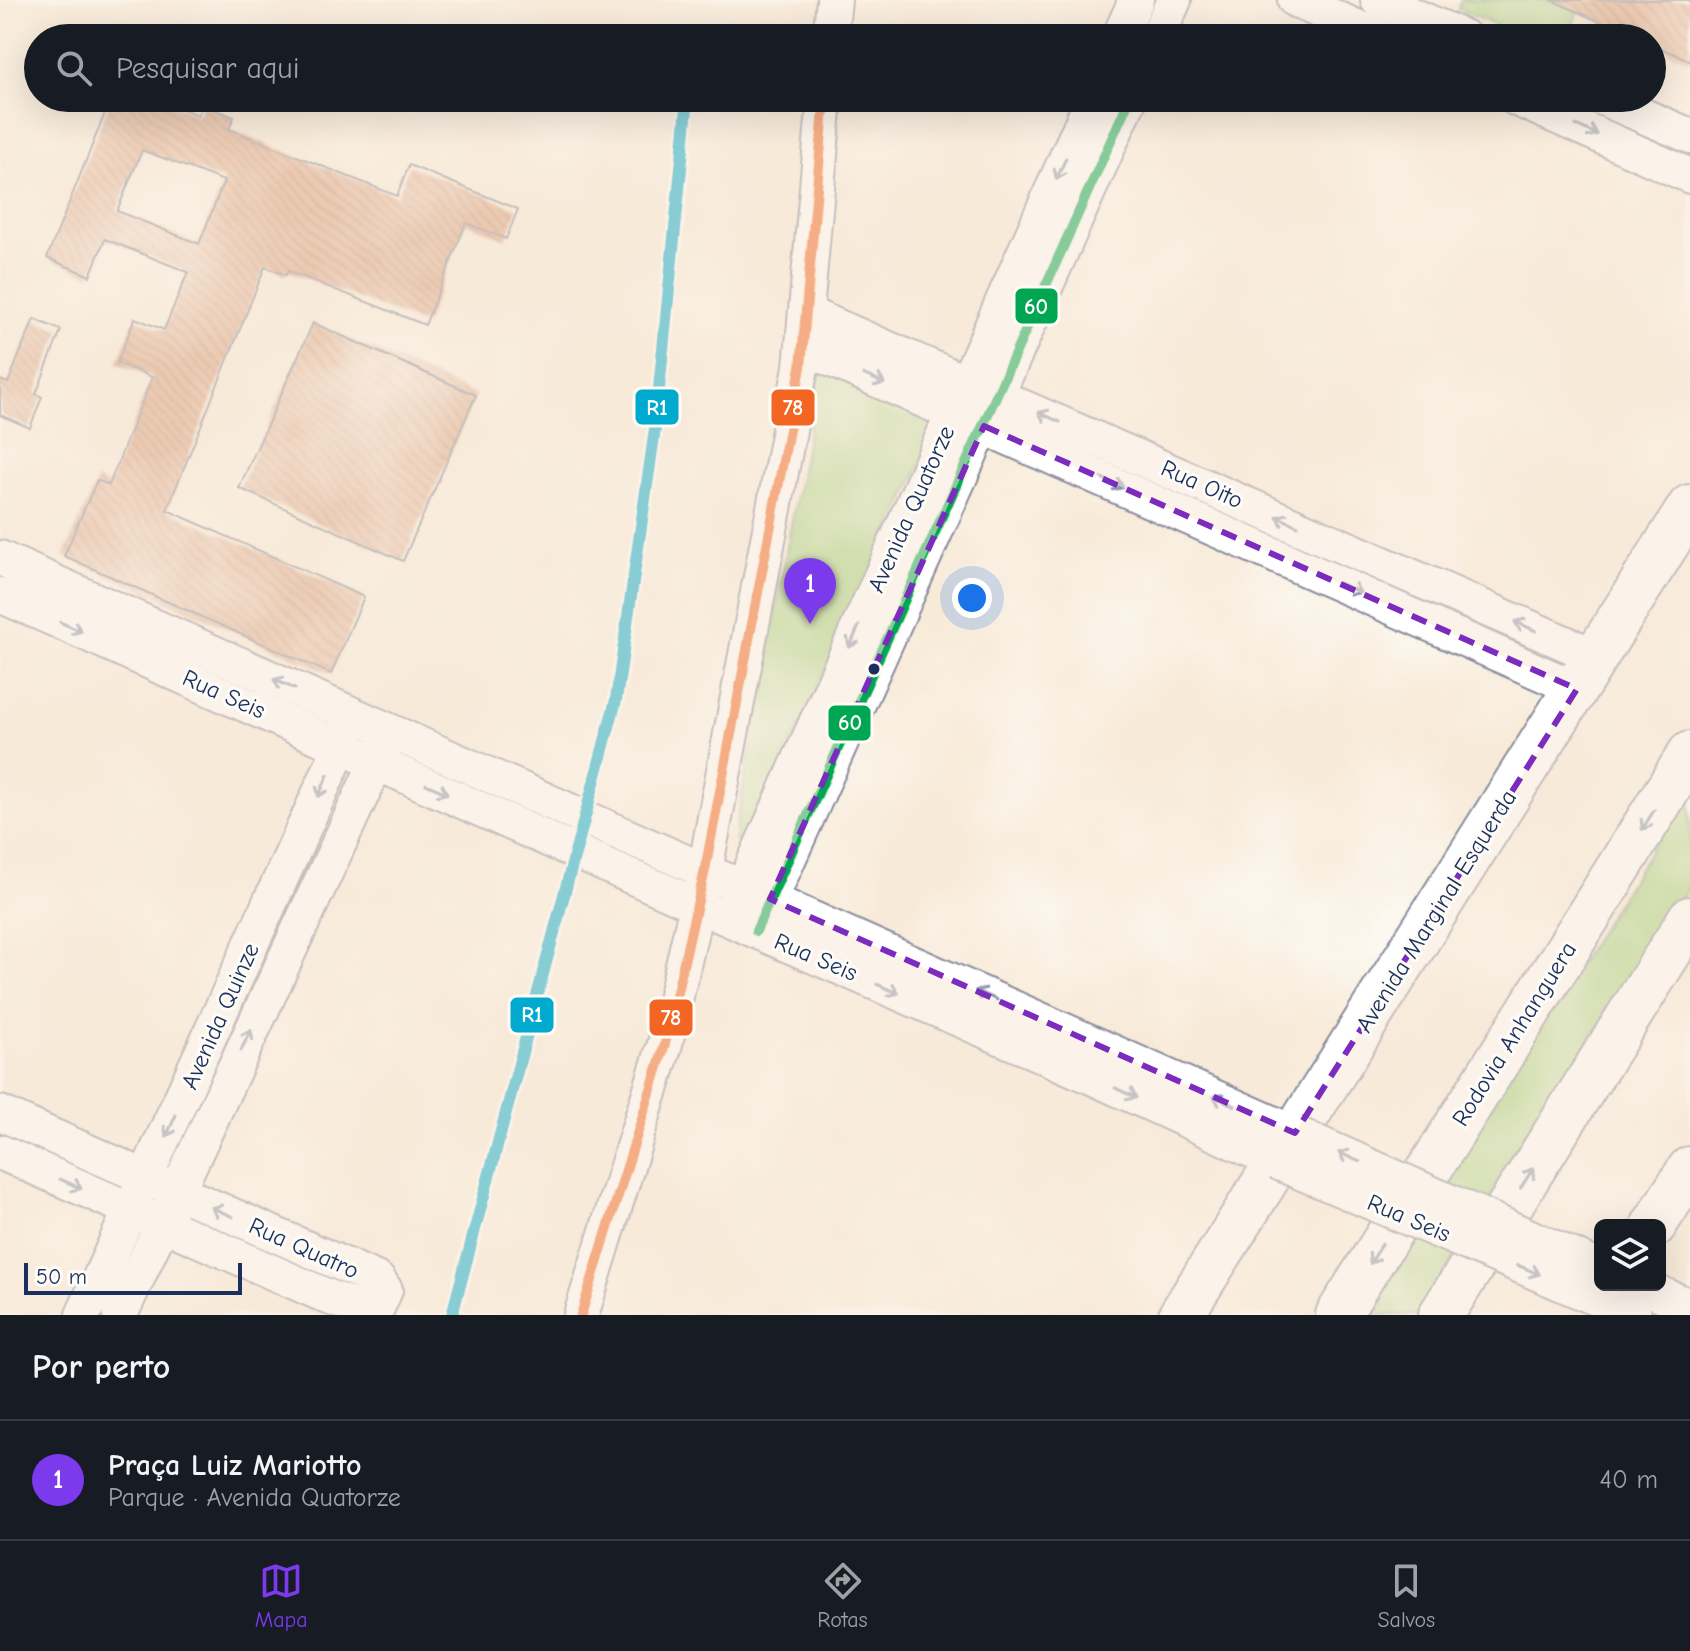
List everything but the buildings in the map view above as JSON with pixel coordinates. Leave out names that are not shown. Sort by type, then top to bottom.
[{"type":"main road","name":"Avenida Marginal Esquerda","points":[[1181,1315],[1690,507]]},
{"type":"main road","name":"Rodovia Anhanguera","points":[[1338,1315],[1690,754]]},
{"type":"main road","points":[[1441,1315],[1690,919]]},
{"type":"main road","points":[[1658,1219],[1690,1169]]},
{"type":"street","points":[[831,24],[834,0]]},
{"type":"street","points":[[1125,24],[1136,0]]},
{"type":"street","points":[[1163,24],[1174,0]]},
{"type":"street","points":[[1295,0],[1349,24]]},
{"type":"street","points":[[1378,0],[1433,24]]},
{"type":"street","points":[[581,1315],[665,1044],[705,870],[773,523],[803,347],[824,112]]},
{"type":"street","name":"Avenida Quatorze","points":[[743,925],[965,382],[1087,112]]},
{"type":"street","name":"Avenida Quatorze","points":[[757,893],[984,426],[1124,112]]},
{"type":"street","points":[[1546,112],[1690,176]]},
{"type":"street","points":[[1634,112],[1690,136]]},
{"type":"street","name":"Rua Oito","points":[[806,313],[997,395],[1587,673]]},
{"type":"street","name":"Rua Oito","points":[[803,347],[984,426],[1587,673]]},
{"type":"street","name":"Rua Seis","points":[[0,558],[757,893],[1286,1147],[1615,1295],[1690,1306]]},
{"type":"street","name":"Rua Seis","points":[[0,595],[637,879],[1092,1077],[1286,1147]]},
{"type":"street","name":"Avenida Quinze","points":[[120,1315],[162,1223],[162,1184],[355,715]]},
{"type":"street","name":"Avenida Quinze","points":[[83,1315],[131,1210],[162,1184],[391,731]]},
{"type":"street","name":"Rua Quatro","points":[[0,1113],[378,1280],[385,1290],[377,1308],[371,1312],[331,1298],[0,1152]]},
{"type":"street","points":[[331,1298],[345,1266]]},
{"type":"highlighted area","points":[[984,426],[1577,689],[1295,1133],[770,899]]},
{"type":"green space","points":[[1461,0],[1583,0],[1573,24],[1493,24],[1458,9]]},
{"type":"green space","points":[[820,367],[942,419],[745,845],[735,840],[736,828]]},
{"type":"green space","points":[[1690,787],[1690,885],[1418,1315],[1358,1315]]},
{"type":"transit line","name":"R1","points":[[452,1315],[616,700],[655,429],[687,112]]},
{"type":"transit line","name":"78","points":[[581,1315],[665,1044],[705,870],[801,367],[824,112]]},
{"type":"transit line","name":"60","points":[[756,931],[1124,112]]},
{"type":"place","name":"Praça Luiz Mariotto","points":[[810,624]]}]
